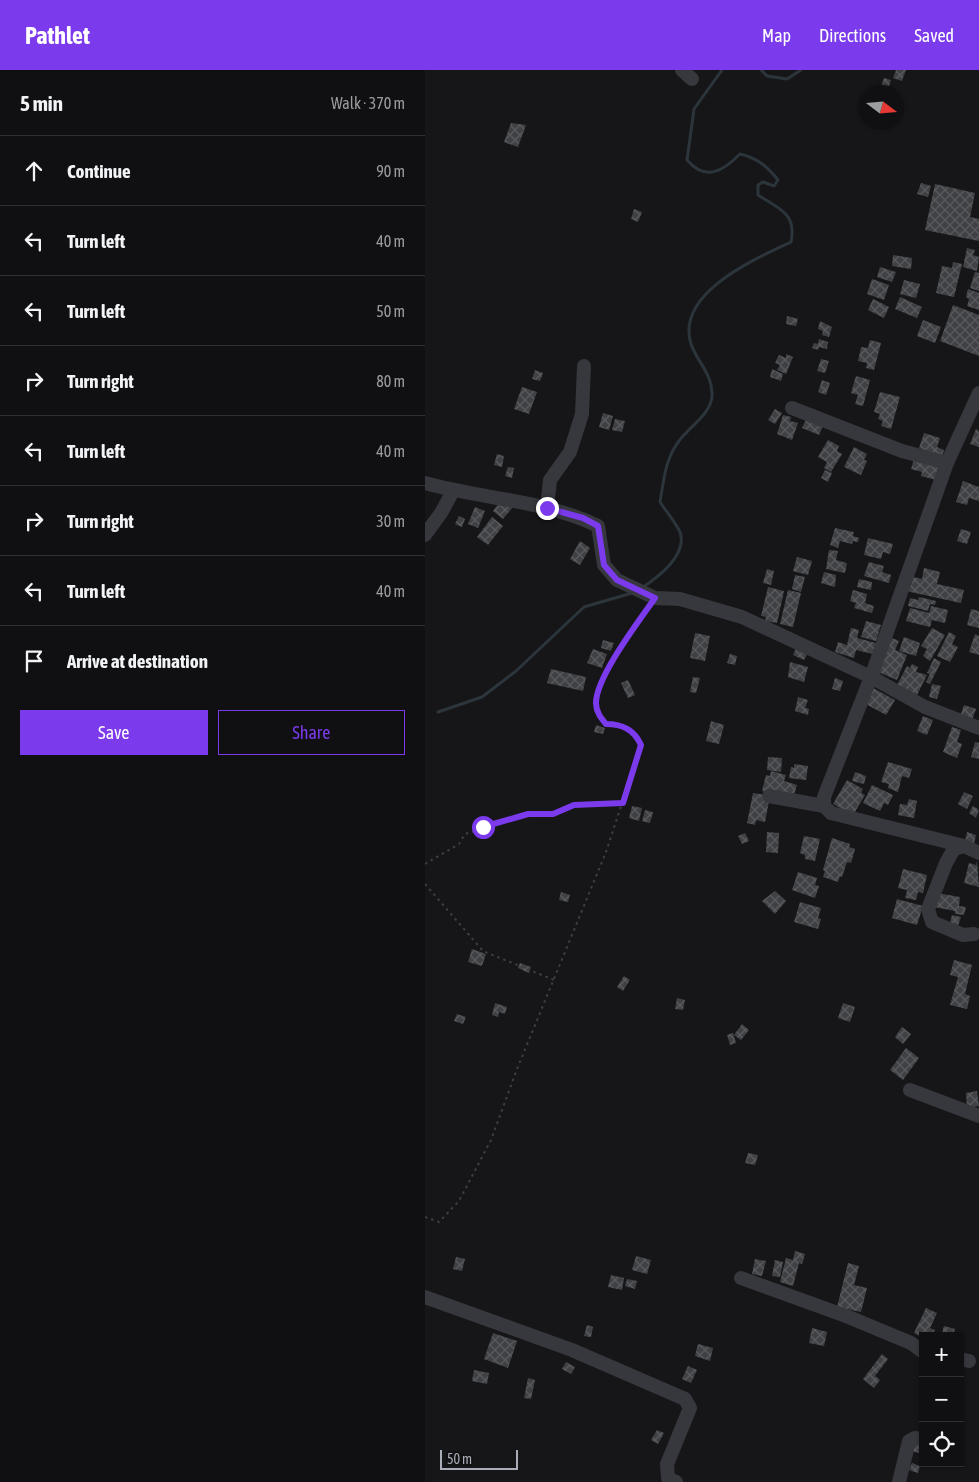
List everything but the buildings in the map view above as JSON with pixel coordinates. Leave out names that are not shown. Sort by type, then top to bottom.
[{"type":"street","points":[[547,508],[551,480],[570,452],[582,414],[583,366]]},
{"type":"street","points":[[824,806],[824,797],[871,677],[947,462],[979,393]]},
{"type":"street","points":[[792,408],[902,451],[947,462]]},
{"type":"street","points":[[425,483],[453,491],[547,508],[583,518],[598,526],[604,565],[617,580],[655,598],[680,599],[742,617],[871,677],[925,707],[977,723]]},
{"type":"street","points":[[425,536],[453,491]]},
{"type":"street","points":[[769,796],[824,806],[831,813],[964,846],[979,853]]},
{"type":"street","points":[[964,846],[954,849],[928,909],[932,922],[963,935],[974,934]]},
{"type":"street","points":[[910,1090],[979,1116]]},
{"type":"street","points":[[741,1278],[846,1316],[911,1343],[919,1349]]},
{"type":"street","points":[[425,1297],[571,1350],[685,1399],[690,1408],[667,1464],[667,1478],[676,1482]]},
{"type":"street","points":[[899,1482],[909,1441],[919,1438]]},
{"type":"path","points":[[425,1217],[439,1222],[459,1201],[491,1140],[606,852],[641,745],[638,738],[622,724],[606,724],[598,713],[596,702],[610,664],[655,598]]},
{"type":"path","points":[[425,864],[459,844],[465,834],[483,827],[528,814],[553,814],[574,805],[623,803]]},
{"type":"path","points":[[425,884],[483,951],[554,980]]},
{"type":"waterway","points":[[642,588],[663,572],[676,557],[680,549],[680,532],[660,502],[664,478],[674,448],[704,414],[711,403],[712,388],[710,381],[691,344],[689,326],[695,309],[706,294],[721,280],[739,268],[791,242],[792,232],[789,218],[779,208],[758,195],[758,185],[763,182],[774,186],[778,180],[766,167],[757,160],[740,154],[727,165],[714,172],[701,171],[687,160],[694,109],[722,70]]},
{"type":"waterway","points":[[761,70],[767,76],[787,79],[801,70]]},
{"type":"waterway","points":[[438,712],[482,697],[516,671],[584,607],[632,593]]},
{"type":"route","points":[[483,827],[528,814],[536,816],[553,814],[564,811],[574,805],[588,803],[611,805],[623,803],[641,745],[638,738],[622,724],[606,724],[598,713],[596,702],[610,664],[655,598],[617,580],[604,565],[598,526],[583,518],[547,508]]}]
